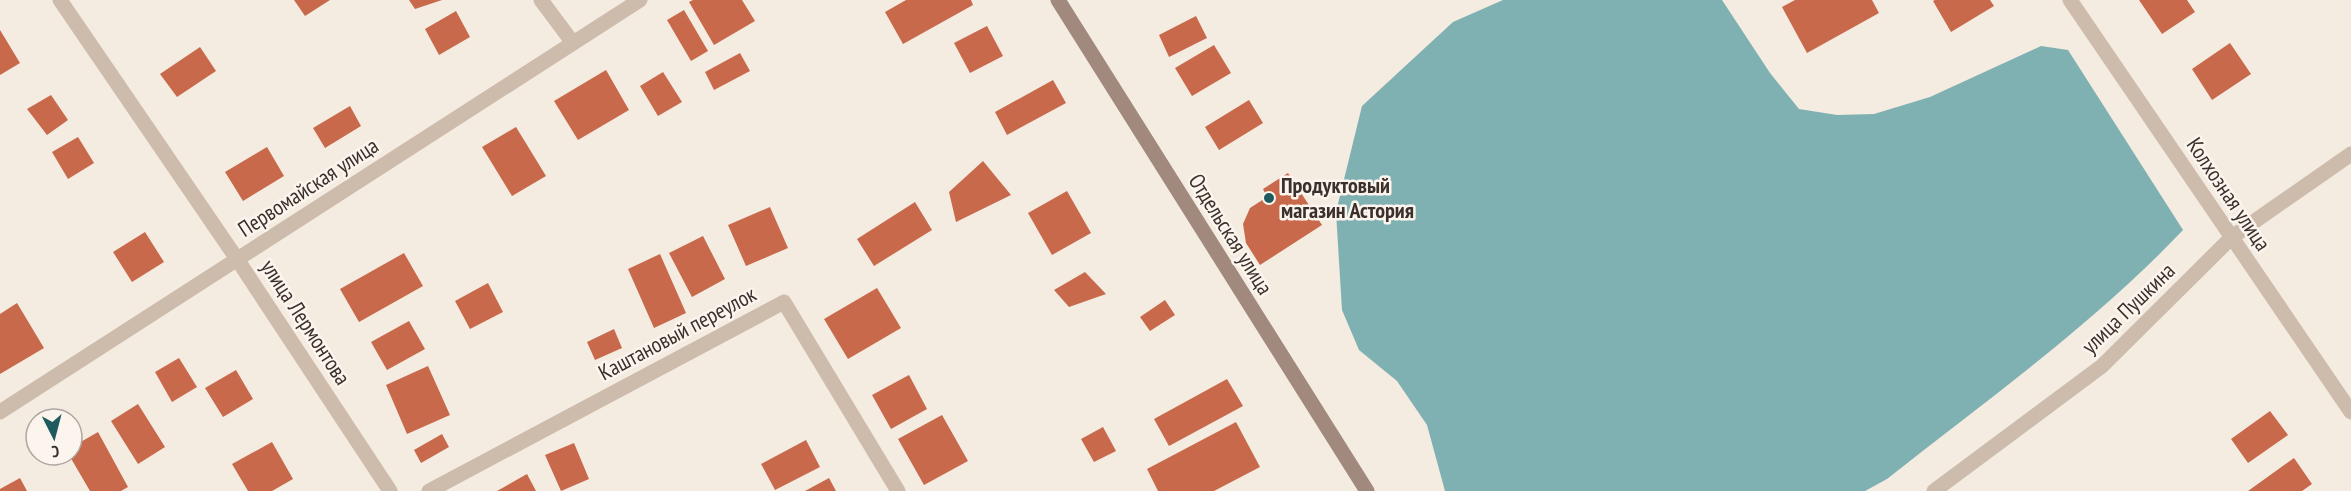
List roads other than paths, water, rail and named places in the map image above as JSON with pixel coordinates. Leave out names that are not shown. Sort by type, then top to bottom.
[{"type":"street","name":"улица Лермонтова","points":[[60,0],[237,259],[390,491]]},
{"type":"street","points":[[541,0],[573,44]]},
{"type":"street","name":"Первомайская улица","points":[[0,412],[640,0]]},
{"type":"street","name":"Отдельская улица","points":[[1058,0],[1367,491]]},
{"type":"street","name":"Колхозная улица","points":[[2070,0],[2351,412]]},
{"type":"street","name":"улица Пушкина","points":[[1934,491],[2102,366],[2232,237],[2351,154]]},
{"type":"street","name":"Каштановый переулок","points":[[429,491],[784,302],[898,491]]},
{"type":"water","points":[[1503,0],[1722,0],[1770,73],[1799,109],[1837,115],[1874,114],[1930,97],[2041,46],[2068,50],[2183,230],[2077,329],[1887,479],[1865,491],[1445,491],[1427,425],[1397,381],[1359,350],[1342,310],[1336,212],[1362,106],[1453,22]]},
{"type":"place","name":"Продуктовый магазин Астория","points":[[1269,198]]}]
